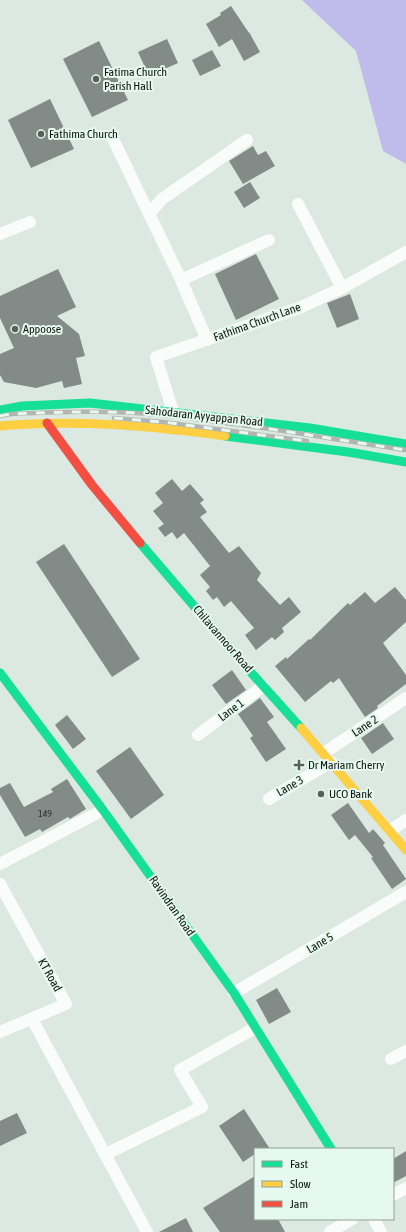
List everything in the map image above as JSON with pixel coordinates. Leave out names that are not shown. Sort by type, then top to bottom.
[{"type":"street","points":[[113,139],[181,280],[207,340]]},
{"type":"street","points":[[149,214],[162,199],[247,140]]},
{"type":"street","points":[[298,204],[342,288]]},
{"type":"street","points":[[0,234],[30,222]]},
{"type":"street","points":[[181,280],[269,240]]},
{"type":"street","name":"Fathima Church Lane","points":[[173,412],[156,357],[299,308],[342,288],[406,252]]},
{"type":"street","name":"Sahodaran Ayyappan Road","points":[[0,410],[22,406],[90,403],[310,428],[406,444]]},
{"type":"street","name":"Sahodaran Ayyappan Road","points":[[0,426],[47,423],[88,423],[179,431],[300,446],[406,462]]},
{"type":"street","name":"Chilavannoor Road","points":[[47,423],[97,491],[147,551],[391,830],[406,850]]},
{"type":"street","name":"Ravindran Road","points":[[0,675],[103,810],[234,993],[330,1148]]},
{"type":"street","name":"Lane 1","points":[[198,735],[264,686]]},
{"type":"street","name":"Lane 2","points":[[328,758],[406,698]]},
{"type":"street","name":"Lane 3","points":[[269,798],[328,758]]},
{"type":"street","points":[[0,864],[103,810]]},
{"type":"street","points":[[391,830],[406,820]]},
{"type":"street","name":"KT Road","points":[[0,884],[66,1004],[0,1032]]},
{"type":"street","name":"Lane 5","points":[[234,993],[406,892]]},
{"type":"street","points":[[32,1019],[147,1232]]},
{"type":"street","points":[[106,1154],[202,1107],[180,1070],[255,1028]]},
{"type":"street","points":[[391,1059],[406,1051]]},
{"type":"street","points":[[394,1194],[406,1188]]},
{"type":"street","points":[[330,1232],[350,1220]]},
{"type":"street","points":[[375,1220],[381,1232]]},
{"type":"water","points":[[302,0],[406,0],[406,164],[383,151],[356,51]]},
{"type":"building","points":[[231,6],[249,32],[260,52],[244,61],[232,39],[219,47],[206,24],[221,15],[220,13]]},
{"type":"building","points":[[167,39],[178,63],[149,76],[138,52]]},
{"type":"building","name":"Fatima Church Parish Hall","points":[[99,41],[128,100],[92,117],[63,59]]},
{"type":"building","points":[[212,50],[221,66],[200,76],[192,60]]},
{"type":"building","name":"Fathima Church","points":[[50,99],[74,149],[31,168],[8,120]]},
{"type":"building","points":[[253,146],[258,155],[266,151],[275,166],[243,184],[229,161]]},
{"type":"building","points":[[250,182],[260,198],[244,208],[234,192]]},
{"type":"building","points":[[256,254],[279,299],[236,320],[215,274]]},
{"type":"building","points":[[58,269],[76,307],[57,316],[79,334],[85,356],[76,358],[82,384],[64,388],[62,381],[36,388],[4,382],[0,375],[0,354],[14,348],[0,318],[0,296]]},
{"type":"building","points":[[350,294],[359,319],[337,328],[327,303]]},
{"type":"building","points":[[172,479],[182,491],[190,484],[204,500],[200,503],[207,512],[200,517],[229,553],[239,546],[261,573],[257,580],[280,605],[289,597],[301,612],[282,628],[284,632],[275,640],[272,637],[256,650],[245,635],[254,628],[231,601],[224,607],[217,597],[213,600],[206,591],[210,587],[200,575],[210,566],[184,533],[177,539],[172,532],[165,537],[158,528],[164,524],[153,511],[163,503],[155,493]]},
{"type":"building","points":[[64,544],[140,659],[112,677],[36,562]]},
{"type":"building","points":[[395,587],[406,600],[406,622],[383,643],[406,675],[406,684],[365,717],[339,678],[333,683],[331,681],[305,702],[275,666],[286,657],[287,659],[309,639],[310,640],[348,603],[350,605],[365,592],[375,603]]},
{"type":"building","points":[[232,670],[246,690],[226,704],[212,685]]},
{"type":"building","points":[[260,698],[274,717],[267,722],[286,749],[266,762],[250,738],[253,736],[238,714]]},
{"type":"building","points":[[67,715],[86,739],[73,749],[55,725]]},
{"type":"building","points":[[383,723],[394,739],[372,754],[361,738]]},
{"type":"building","points":[[130,747],[164,795],[131,819],[96,771]]},
{"type":"building","points":[[67,779],[86,809],[70,819],[68,817],[42,832],[40,829],[25,837],[0,795],[0,788],[10,783],[24,807],[53,792],[51,789]]},
{"type":"building","points":[[348,803],[369,833],[373,829],[385,843],[383,845],[406,879],[392,889],[371,858],[373,857],[355,835],[349,840],[331,815]]},
{"type":"building","points":[[277,988],[291,1012],[269,1024],[256,1000]]},
{"type":"building","points":[[244,1109],[269,1148],[254,1148],[254,1155],[243,1162],[219,1126]]},
{"type":"building","points":[[17,1113],[27,1133],[0,1146],[0,1121]]},
{"type":"building","points":[[406,1151],[406,1176],[394,1182],[394,1158]]},
{"type":"building","points":[[254,1177],[254,1220],[279,1220],[285,1232],[220,1232],[203,1208]]},
{"type":"building","points":[[186,1218],[193,1232],[159,1232]]},
{"type":"railway","points":[[0,416],[11,414],[86,412],[123,412],[160,415],[252,426],[406,450]]},
{"type":"railway","points":[[114,418],[163,422],[307,441]]},
{"type":"traffic: fast","points":[[0,410],[22,406],[90,403],[310,428],[406,444]]},
{"type":"traffic: fast","points":[[225,436],[348,452],[406,462]]},
{"type":"traffic: fast","points":[[140,543],[247,668],[301,728]]},
{"type":"traffic: fast","points":[[0,673],[103,810],[234,993],[330,1148]]},
{"type":"traffic: slow","points":[[0,426],[85,423],[169,429],[225,436]]},
{"type":"traffic: slow","points":[[301,728],[406,850]]},
{"type":"traffic: jam","points":[[47,423],[92,485],[140,543]]},
{"type":"place","name":"Fatima Church Parish Hall","points":[[96,79]]},
{"type":"place","name":"Fathima Church","points":[[41,134]]},
{"type":"place","name":"Appoose","points":[[15,329]]},
{"type":"place","name":"Dr Mariam Cherry","points":[[299,765]]},
{"type":"place","name":"UCO Bank","points":[[321,794]]}]
